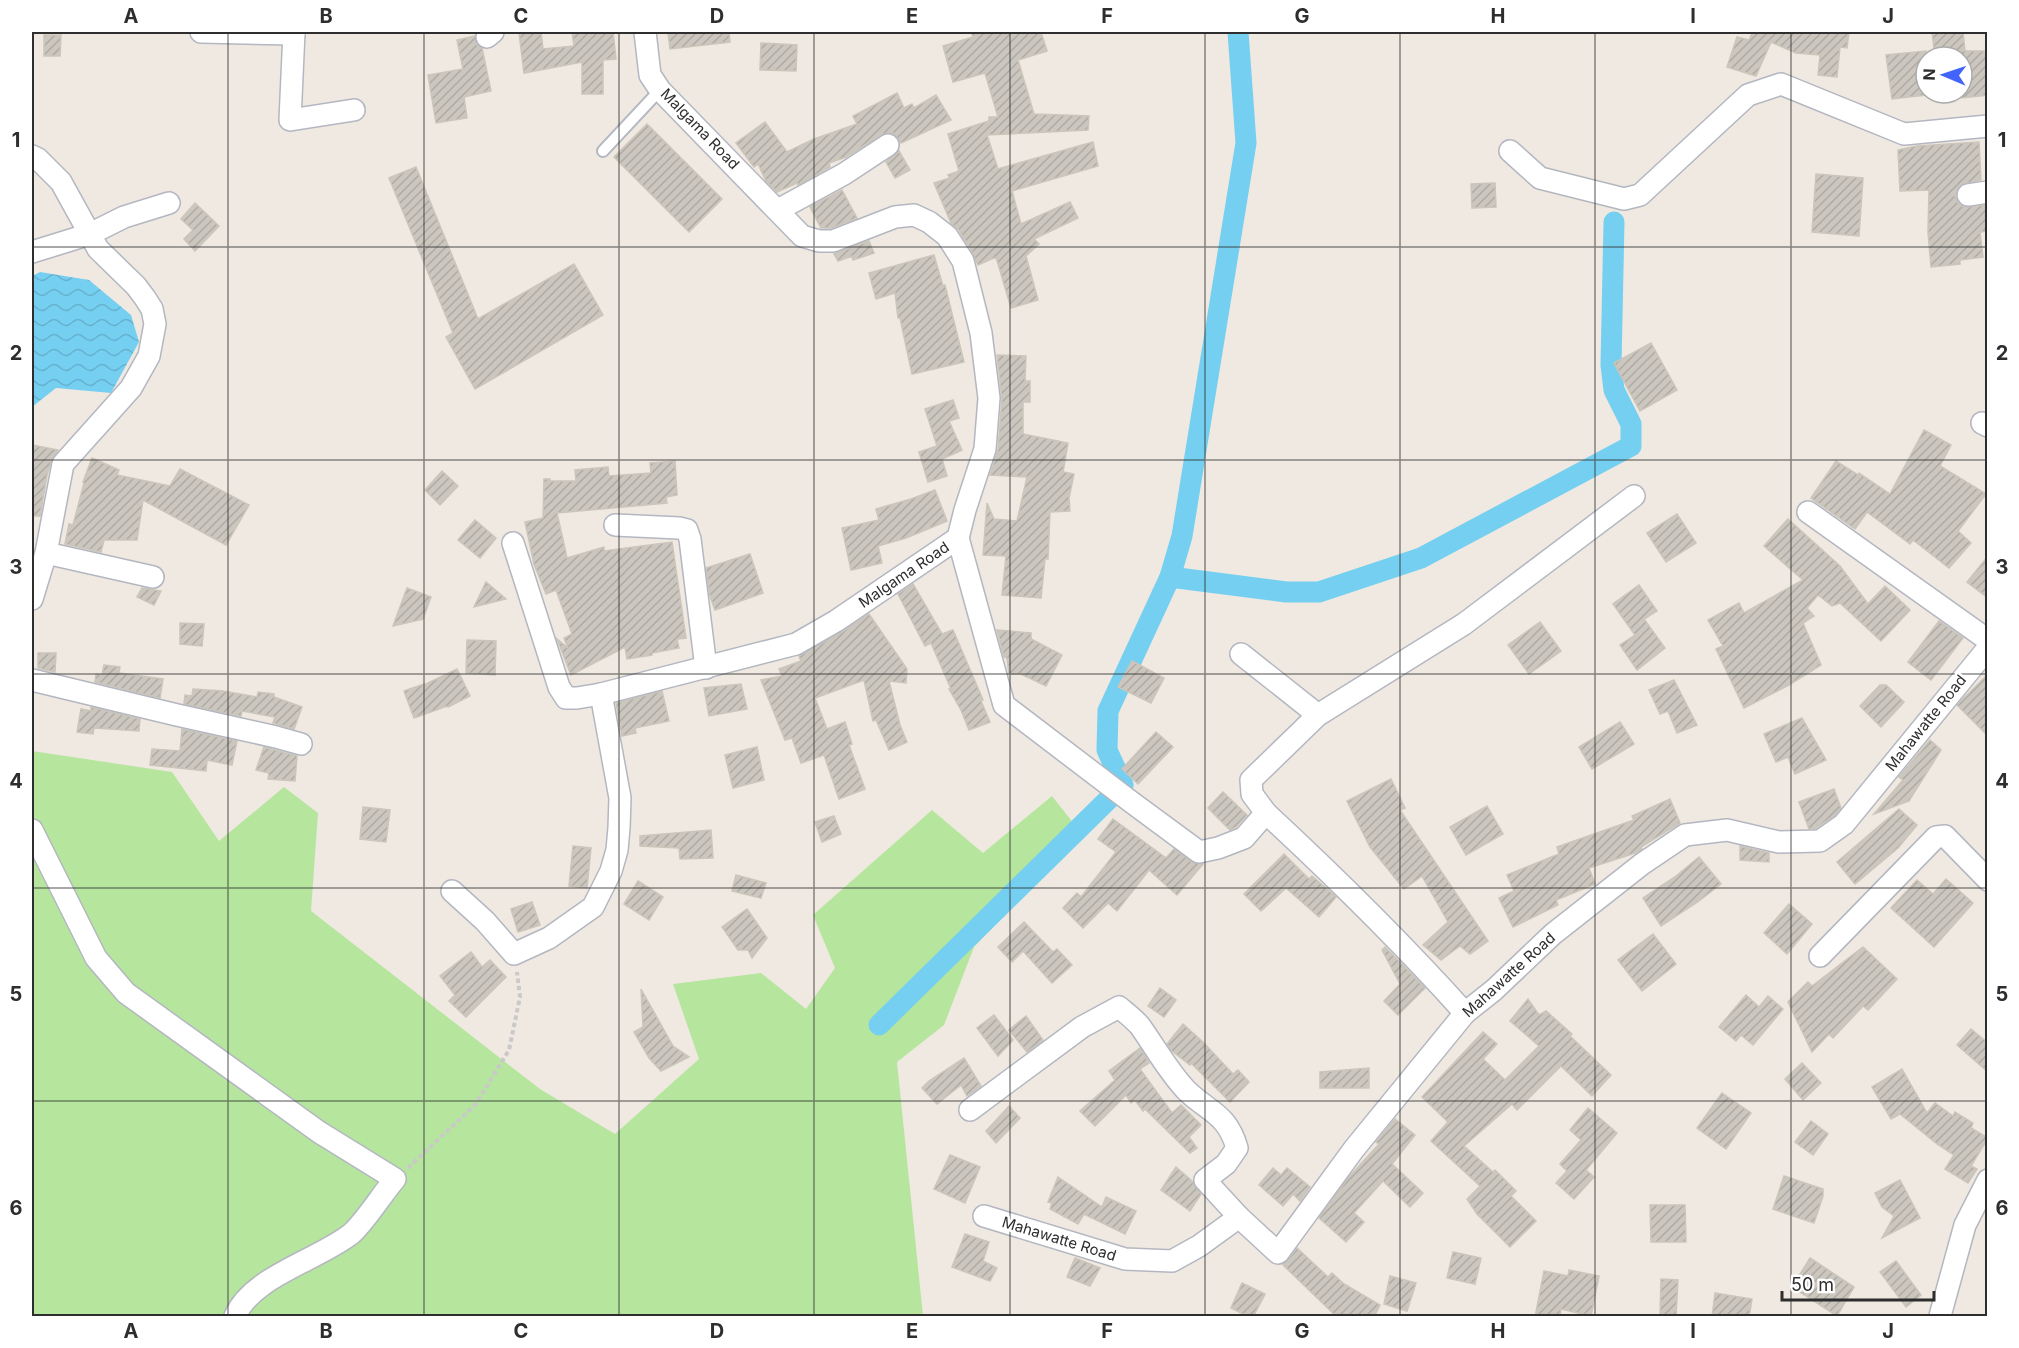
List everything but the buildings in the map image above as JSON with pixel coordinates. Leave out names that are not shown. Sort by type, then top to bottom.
[{"type":"street","points":[[201,32],[294,33],[290,120],[354,110]]},
{"type":"street","name":"Malgama Road","points":[[513,543],[559,687],[566,698],[601,694],[796,644],[836,621],[958,538],[985,449],[989,398],[981,333],[963,261],[947,236],[930,222],[914,215],[895,217],[833,241],[819,241],[802,236],[660,90],[650,75],[645,32]]},
{"type":"street","points":[[1510,151],[1540,178],[1624,199],[1640,195],[1748,95],[1780,84],[1904,134],[1988,126]]},
{"type":"street","points":[[778,210],[844,174],[888,145]]},
{"type":"street","points":[[32,156],[61,182],[98,249],[136,286],[152,309],[155,324],[149,356],[131,388],[63,464],[46,553],[32,599]]},
{"type":"street","points":[[32,252],[90,234],[124,217],[170,202]]},
{"type":"street","points":[[1465,1013],[1431,975],[1266,813],[1252,794],[1251,780],[1318,715],[1464,624],[1634,496]]},
{"type":"street","points":[[1808,512],[1988,640]]},
{"type":"street","points":[[615,525],[687,530],[706,668]]},
{"type":"street","points":[[958,538],[1004,705],[1199,852],[1218,848],[1244,838],[1266,813]]},
{"type":"street","points":[[46,553],[153,577]]},
{"type":"street","name":"Mahawatte Road","points":[[984,1216],[1125,1259],[1172,1261],[1199,1246],[1239,1217],[1278,1253],[1354,1149],[1465,1013],[1494,990],[1553,934],[1642,864],[1685,835],[1727,830],[1779,842],[1820,841],[1844,824],[1988,648]]},
{"type":"street","points":[[1241,654],[1318,715]]},
{"type":"street","points":[[32,680],[276,736],[301,744]]},
{"type":"street","points":[[452,891],[485,921],[514,954],[549,938],[593,907],[611,871],[617,850],[620,798],[601,694]]},
{"type":"street","points":[[32,830],[96,958],[126,993],[319,1132],[396,1179],[353,1232],[324,1252],[260,1285],[238,1309],[235,1317]]},
{"type":"street","points":[[1820,956],[1936,837],[1945,836],[1988,880]]},
{"type":"street","points":[[970,1110],[1082,1027],[1119,1007],[1139,1024],[1186,1090],[1220,1116],[1234,1138],[1237,1148],[1226,1164],[1205,1180],[1239,1217]]},
{"type":"street","points":[[1940,1317],[1965,1225],[1988,1180]]},
{"type":"lane","points":[[603,151],[660,90]]},
{"type":"path","points":[[396,1179],[476,1104],[508,1050],[520,997],[514,954]]},
{"type":"green space","points":[[32,751],[172,772],[219,841],[284,787],[318,813],[311,911],[540,1089],[615,1134],[699,1059],[673,984],[761,973],[806,1009],[835,968],[813,915],[932,810],[983,853],[1052,796],[1082,834],[974,947],[944,1025],[897,1062],[923,1316],[32,1316]]},
{"type":"water","points":[[40,272],[89,280],[131,315],[139,342],[111,393],[56,388],[32,407],[32,276]]},
{"type":"waterway","points":[[879,1025],[1123,785],[1107,750],[1108,711],[1170,577],[1182,536],[1246,143],[1238,32]]},
{"type":"waterway","points":[[1170,577],[1286,592],[1319,592],[1421,558],[1631,446],[1631,424],[1614,390],[1611,365],[1614,222]]}]
